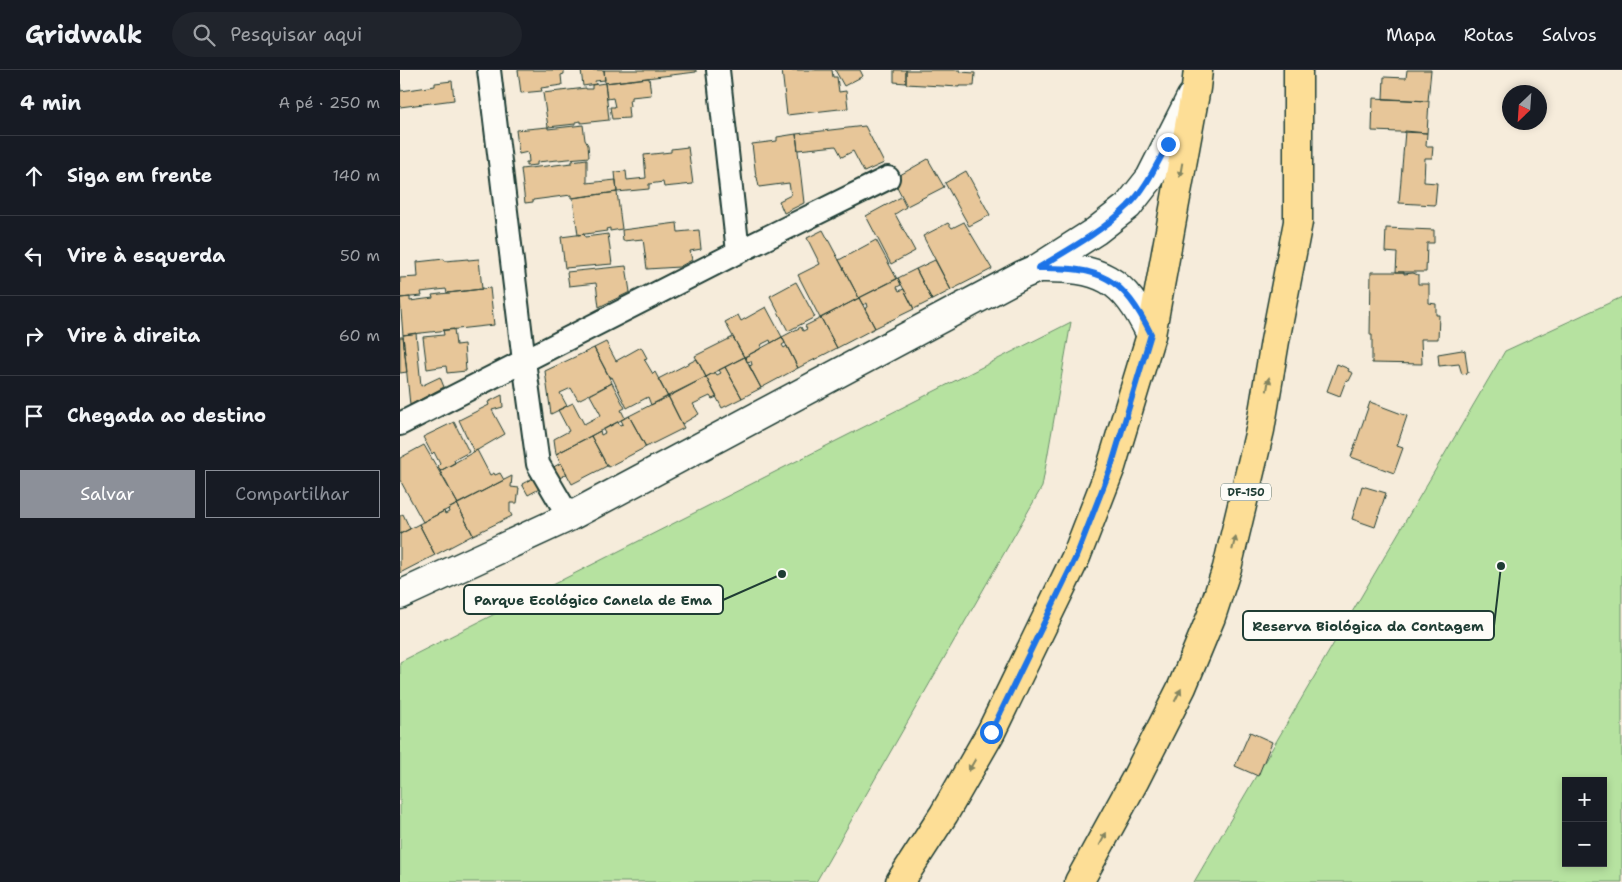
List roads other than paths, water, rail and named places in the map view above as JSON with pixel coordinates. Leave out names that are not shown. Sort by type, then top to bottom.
[{"type":"main road","name":"DF-150","points":[[1079,882],[1135,780],[1182,687],[1211,617],[1227,568],[1245,500],[1260,430],[1298,222],[1298,70]]},
{"type":"main road","points":[[900,882],[944,814],[991,732],[1076,557],[1111,467],[1151,334],[1197,79]]},
{"type":"street","points":[[489,70],[538,464],[569,517]]},
{"type":"street","points":[[718,70],[738,252]]},
{"type":"street","points":[[400,595],[569,517],[1038,268],[1096,231],[1128,206],[1150,178],[1197,79]]},
{"type":"street","points":[[400,424],[888,178]]},
{"type":"street","points":[[1038,268],[1078,269],[1099,274],[1113,282],[1130,298],[1140,312],[1151,334]]},
{"type":"place","name":"Reserva Biológica da Contagem","points":[[1501,566]]},
{"type":"place","name":"Parque Ecológico Canela de Ema","points":[[782,574]]}]
